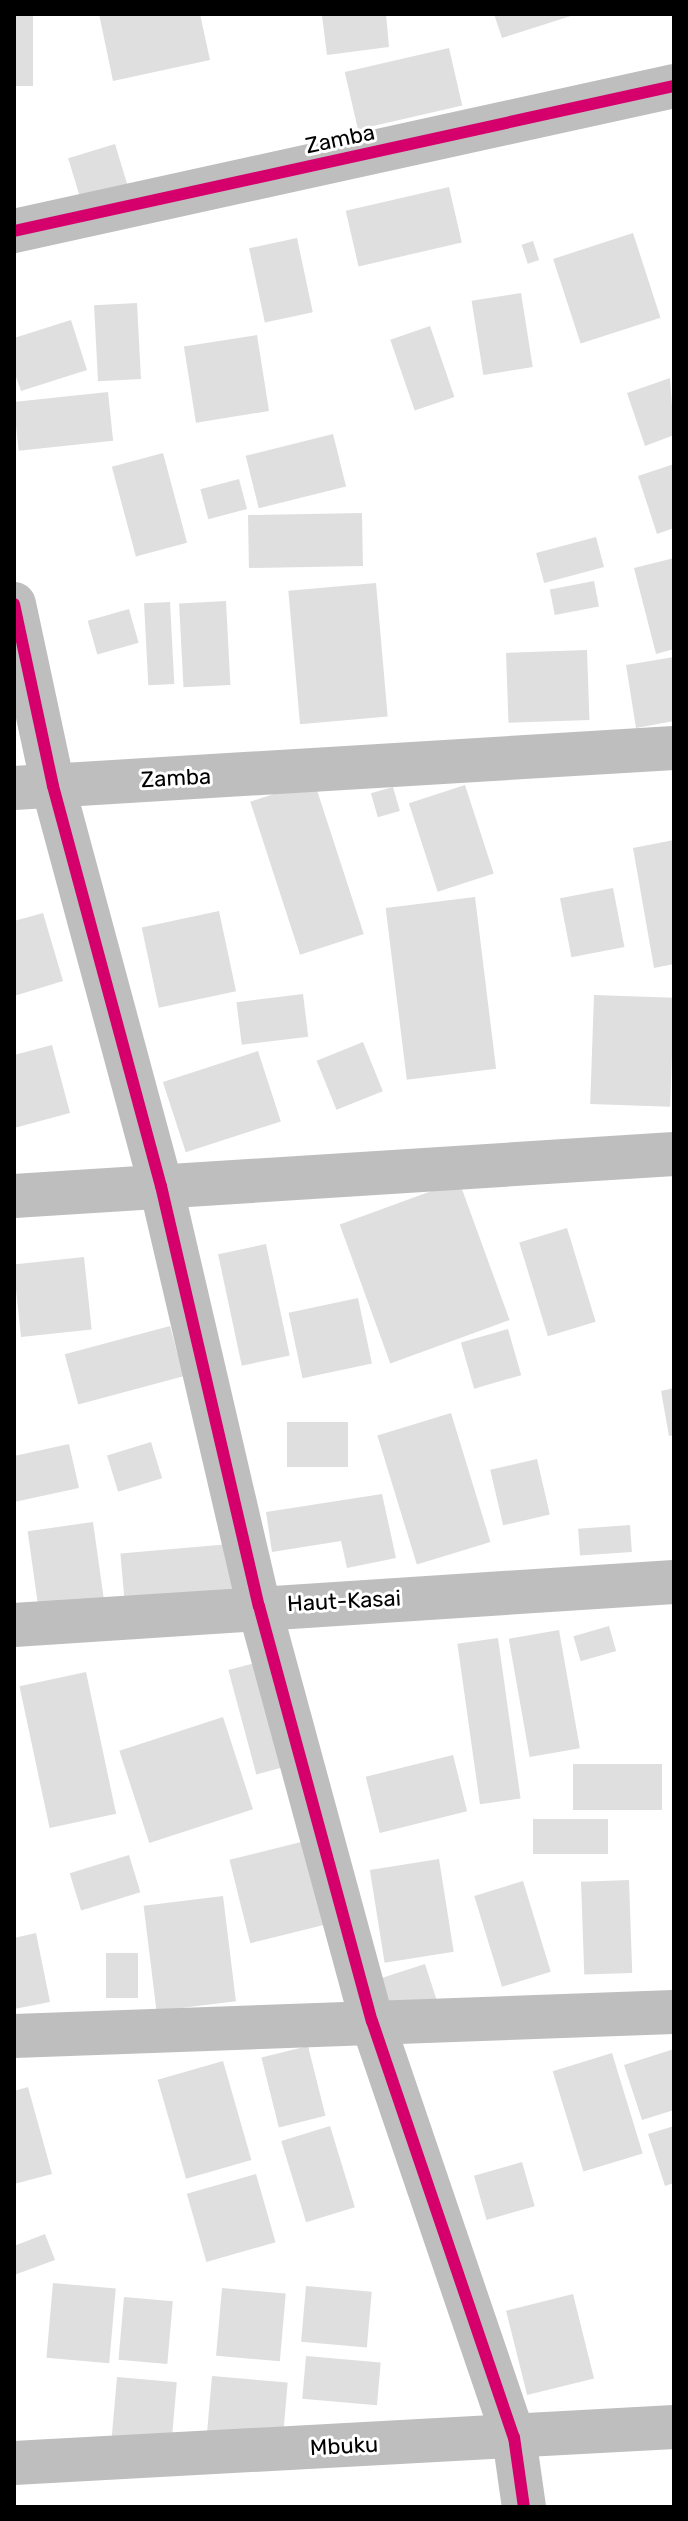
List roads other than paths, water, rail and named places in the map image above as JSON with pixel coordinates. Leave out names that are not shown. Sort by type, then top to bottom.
[{"type":"street","name":"Zamba","points":[[14,231],[674,86]]},
{"type":"street","points":[[14,604],[33,787],[161,1186],[259,1606],[372,2021],[514,2437],[524,2507]]},
{"type":"street","name":"Zamba","points":[[33,787],[674,748]]},
{"type":"street","points":[[14,1196],[674,1154]]},
{"type":"street","name":"Haut-Kasai","points":[[14,1625],[259,1606],[674,1582]]},
{"type":"street","points":[[14,2036],[674,2012]]},
{"type":"street","name":"Mbuku","points":[[14,2463],[674,2427]]}]
